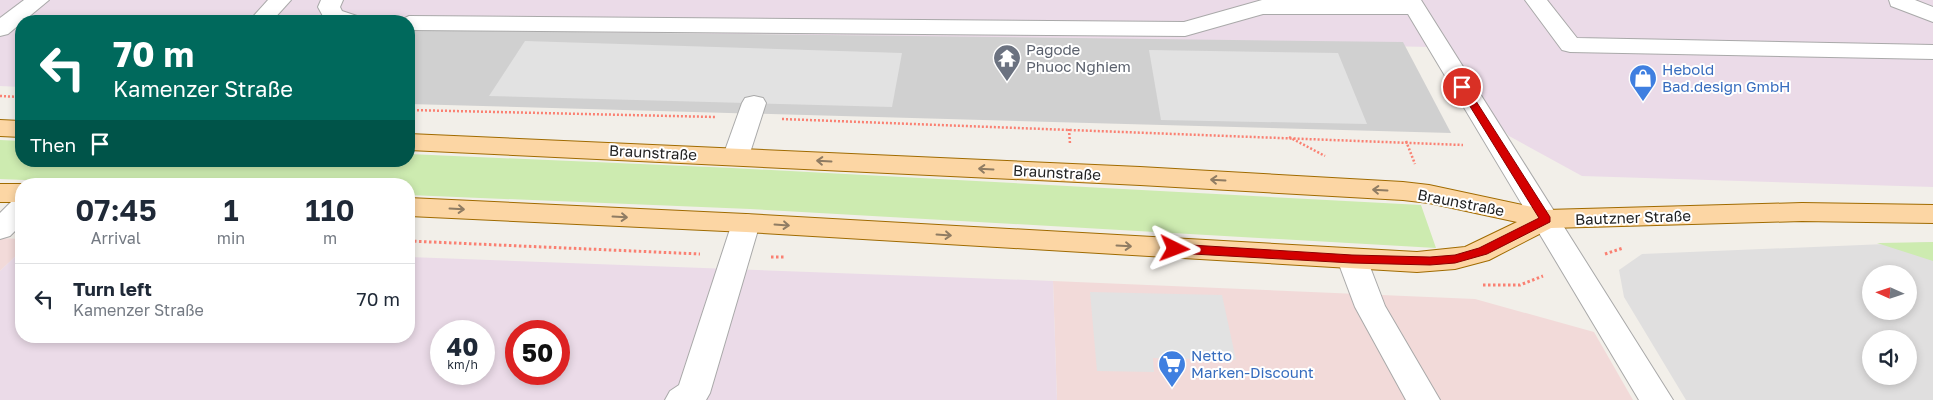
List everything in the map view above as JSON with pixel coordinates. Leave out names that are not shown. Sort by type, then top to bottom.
[{"type":"main road","points":[[0,128],[15,129]]},
{"type":"main road","name":"Braunstraße","points":[[415,142],[736,156],[1403,191],[1429,194],[1546,219]]},
{"type":"main road","points":[[0,193],[15,193]]},
{"type":"main road","name":"Braunstraße","points":[[415,207],[746,223],[1352,259],[1430,261],[1455,259],[1483,251],[1546,219]]},
{"type":"main road","name":"Bautzner Straße","points":[[1546,219],[1802,212],[1933,214]]},
{"type":"street","points":[[18,15],[38,0]]},
{"type":"street","points":[[266,15],[280,0]]},
{"type":"street","points":[[332,0],[329,7],[333,15]]},
{"type":"street","points":[[1536,0],[1570,45],[1933,52]]},
{"type":"street","points":[[1902,0],[1899,2],[1933,15]]},
{"type":"street","points":[[415,23],[1186,29],[1262,8],[1412,4],[1546,219]]},
{"type":"street","points":[[0,29],[15,18]]},
{"type":"street","points":[[736,156],[752,111]]},
{"type":"street","points":[[0,229],[15,215]]},
{"type":"street","name":"Bautzner Straße","points":[[1546,219],[1656,400]]},
{"type":"street","points":[[682,400],[693,393],[746,223]]},
{"type":"street","points":[[1352,259],[1370,307],[1423,400]]},
{"type":"path","points":[[0,96],[15,97]]},
{"type":"path","points":[[415,110],[752,111],[1469,145]]},
{"type":"path","points":[[1406,141],[1418,171]]},
{"type":"shaded area","points":[[0,0],[1933,0],[1933,187],[1582,176],[1509,136],[1431,47],[869,36],[415,30],[415,15],[15,15],[15,87],[0,86]]},
{"type":"shaded area","points":[[415,30],[1403,42],[1451,133],[415,104]]},
{"type":"shaded area","points":[[525,41],[902,53],[892,107],[489,96]]},
{"type":"shaded area","points":[[1149,50],[1338,53],[1367,124],[1161,120]]},
{"type":"shaded area","points":[[0,238],[15,239],[15,257],[0,271]]},
{"type":"shaded area","points":[[1933,242],[1933,400],[1686,400],[1624,297],[1619,270],[1642,254]]},
{"type":"shaded area","points":[[15,257],[15,343],[415,343],[415,257],[1053,281],[1057,400],[0,400],[0,271]]},
{"type":"shaded area","points":[[1053,281],[1475,299],[1594,332],[1633,400],[1057,400]]},
{"type":"shaded area","points":[[1090,292],[1222,295],[1236,360],[1153,358],[1154,372],[1097,371]]},
{"type":"green space","points":[[0,140],[15,141],[15,167],[415,167],[415,154],[732,168],[1421,205],[1436,248],[750,209],[415,195],[415,178],[0,179]]},
{"type":"green space","points":[[1933,242],[1933,261],[1877,243],[1880,243]]},
{"type":"place","name":"Pagode Phuoc Nghiem","points":[[1007,82]]},
{"type":"place","name":"Hebold Bad.design GmbH","points":[[1643,102]]},
{"type":"place","name":"Netto Marken-Discount","points":[[1172,388]]},
{"type":"route","points":[[1175,249],[1352,259],[1430,261],[1455,259],[1483,251],[1546,219],[1462,87]]}]
